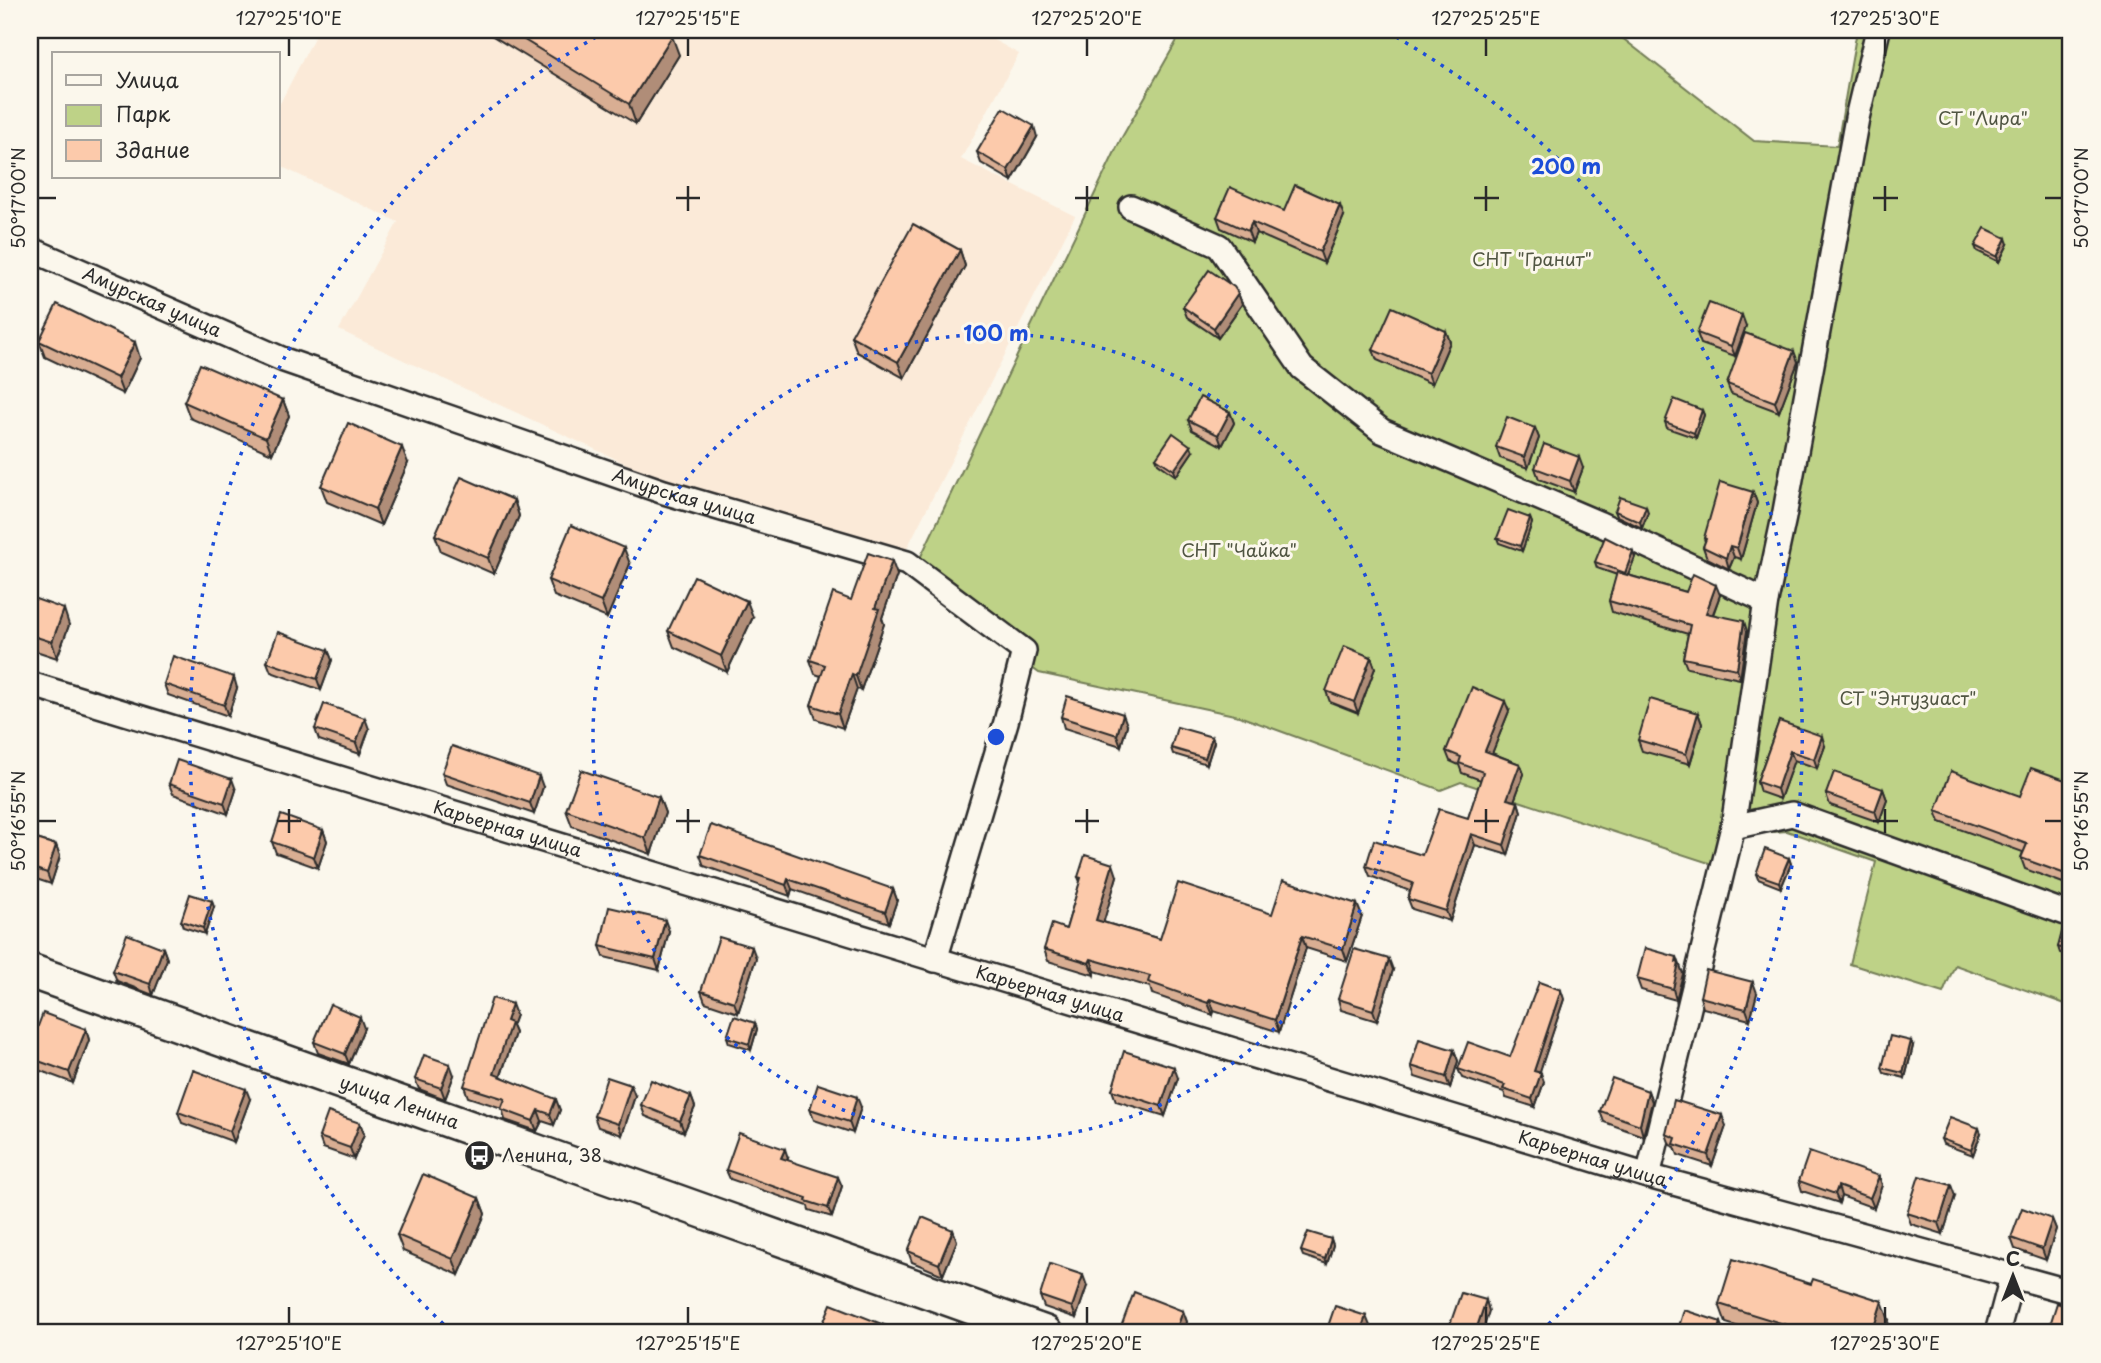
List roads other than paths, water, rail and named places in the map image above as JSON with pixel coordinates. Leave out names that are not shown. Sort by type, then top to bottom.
[{"type":"street","points":[[1647,1176],[1732,827],[1766,601],[1784,517],[1857,118],[1878,30]]},
{"type":"street","points":[[1131,207],[1219,246],[1302,368],[1382,431],[1598,523],[1766,601]]},
{"type":"street","name":"Амурская улица","points":[[30,249],[284,360],[664,492],[907,563],[1024,651],[1006,722],[935,960]]},
{"type":"street","name":"Карьерная улица","points":[[30,684],[1647,1176],[2071,1292]]},
{"type":"street","points":[[1732,827],[1792,814],[2071,915]]},
{"type":"street","name":"улица Ленина","points":[[30,971],[1045,1333]]},
{"type":"street","points":[[1997,1333],[2012,1277]]},
{"type":"place","name":"Ленина, 38","points":[[479,1156]]},
{"type":"park label","name":"СТ \"Лира\"","points":[[1983,119]]},
{"type":"park label","name":"СНТ \"Гранит\"","points":[[1532,260]]},
{"type":"park label","name":"СНТ \"Чайка\"","points":[[1239,551]]},
{"type":"park label","name":"СТ \"Энтузиаст\"","points":[[1908,699]]}]
